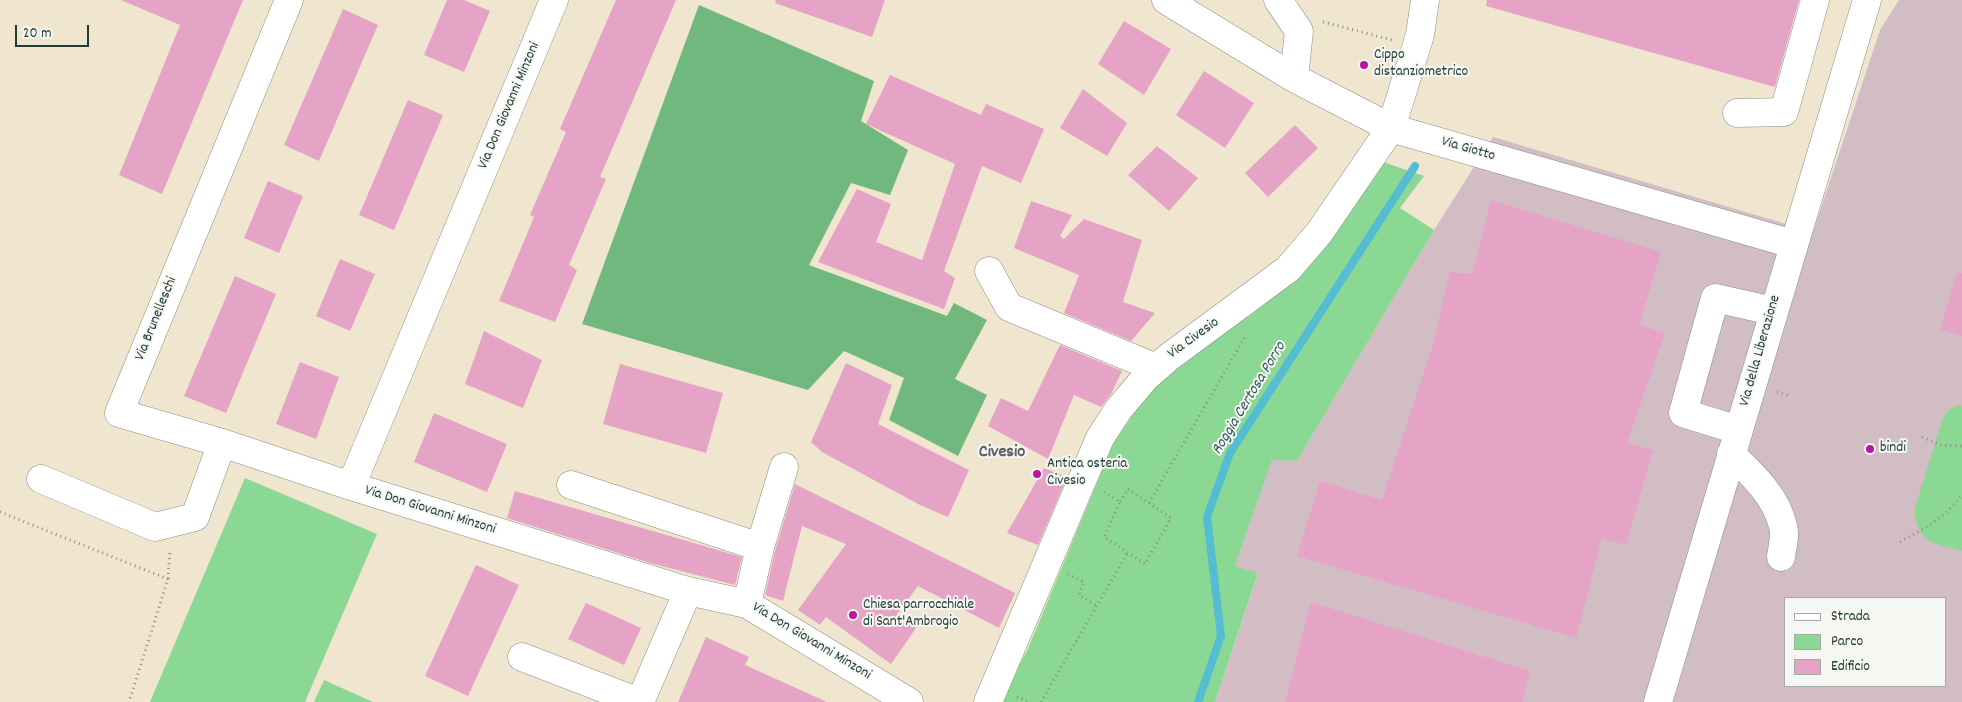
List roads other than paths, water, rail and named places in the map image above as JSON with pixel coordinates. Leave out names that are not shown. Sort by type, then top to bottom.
[{"type":"street","name":"Via Brunelleschi","points":[[289,0],[118,413],[222,443],[351,486]]},
{"type":"street","name":"Via Don Giovanni Minzoni","points":[[554,0],[351,486],[688,591],[747,604],[909,702]]},
{"type":"street","name":"Via Giotto","points":[[1166,0],[1294,78],[1391,128],[1793,244]]},
{"type":"street","name":"Via Civesio","points":[[988,702],[1082,479],[1100,438],[1113,417],[1146,377],[1156,368],[1288,269],[1319,233],[1391,128],[1417,46],[1425,0]]},
{"type":"street","name":"Via della Liberazione","points":[[1658,702],[1867,0]]},
{"type":"street","points":[[1282,6],[1299,31],[1294,78]]},
{"type":"street","points":[[1737,113],[1784,112],[1810,9]]},
{"type":"street","points":[[989,271],[1009,307],[1156,368]]},
{"type":"street","points":[[1773,311],[1715,298],[1683,413],[1734,442],[1750,471],[1771,498],[1784,527],[1781,557]]},
{"type":"street","points":[[41,478],[155,527],[195,517],[222,443]]},
{"type":"street","points":[[747,604],[760,547],[784,467]]},
{"type":"street","points":[[571,485],[760,547]]},
{"type":"street","points":[[522,657],[639,702],[688,591]]},
{"type":"waterway","name":"Roggia Certosa Porro","points":[[1198,702],[1221,636],[1207,517],[1230,453],[1415,166]]},
{"type":"place","name":"Cippo distanziometrico","points":[[1364,65]]},
{"type":"place","name":"bindi","points":[[1870,449]]},
{"type":"place","name":"Antica osteria Civesio","points":[[1037,474]]},
{"type":"place","name":"Chiesa parrocchiale di Sant'Ambrogio","points":[[853,615]]},
{"type":"district","name":"Civesio","points":[[1002,454]]}]
